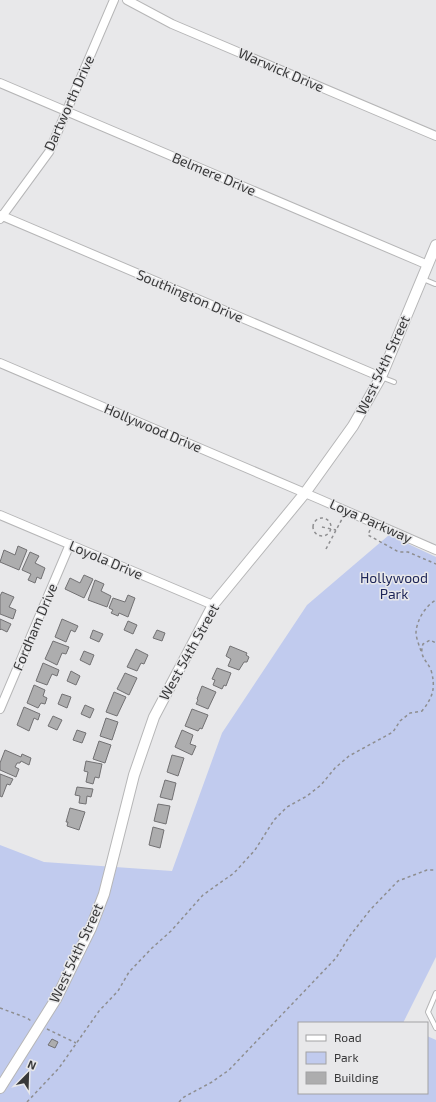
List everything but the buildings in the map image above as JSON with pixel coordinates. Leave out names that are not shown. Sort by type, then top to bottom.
[{"type":"street","name":"Dartworth Drive","points":[[1,217],[49,152],[114,0]]},
{"type":"street","name":"Warwick Drive","points":[[128,0],[172,24],[436,136]]},
{"type":"street","name":"Belmere Drive","points":[[0,82],[428,265]]},
{"type":"street","name":"Southington Drive","points":[[1,217],[381,377]]},
{"type":"street","name":"West 54th Street","points":[[0,1088],[56,999],[91,928],[104,894],[134,774],[154,716],[213,605],[305,493],[353,426],[381,377],[436,245]]},
{"type":"street","name":"Hollywood Drive","points":[[0,363],[305,493]]},
{"type":"street","name":"Loya Parkway","points":[[305,493],[436,550]]},
{"type":"street","name":"Loyola Drive","points":[[0,515],[213,605]]},
{"type":"street","name":"Fordham Drive","points":[[0,709],[70,544]]},
{"type":"lane","points":[[422,279],[435,284]]},
{"type":"lane","points":[[381,377],[394,382]]},
{"type":"lane","points":[[436,994],[428,1012],[436,1028]]},
{"type":"path","points":[[320,518],[327,520],[331,525],[330,529],[330,532],[325,536],[317,535],[314,529],[315,522],[320,518]]},
{"type":"path","points":[[326,549],[340,524]]},
{"type":"path","points":[[322,527],[336,530]]},
{"type":"path","points":[[368,535],[401,552],[408,552],[436,564]]},
{"type":"path","points":[[27,1102],[59,1068],[99,1011],[118,991],[129,972],[152,948],[171,932],[203,895],[234,873],[255,850],[274,820],[287,807],[307,796],[321,785],[335,768],[349,756],[393,732],[400,721],[410,713],[422,711],[431,700],[435,686],[430,669],[424,660],[416,632],[422,614],[436,600]]},
{"type":"path","points":[[421,651],[423,644],[430,640],[436,643]]},
{"type":"path","points":[[179,1102],[184,1097],[212,1082],[229,1070],[336,958],[370,910],[398,881],[427,870],[436,870]]},
{"type":"path","points":[[0,1008],[27,1018],[39,1026],[76,1043]]},
{"type":"green space","name":"Hollywood Park","points":[[389,535],[436,557],[436,957],[404,1022],[298,1022],[298,1094],[428,1094],[428,1036],[436,1040],[436,1102],[0,1102],[0,845],[44,862],[172,871],[222,733],[307,605]]}]
